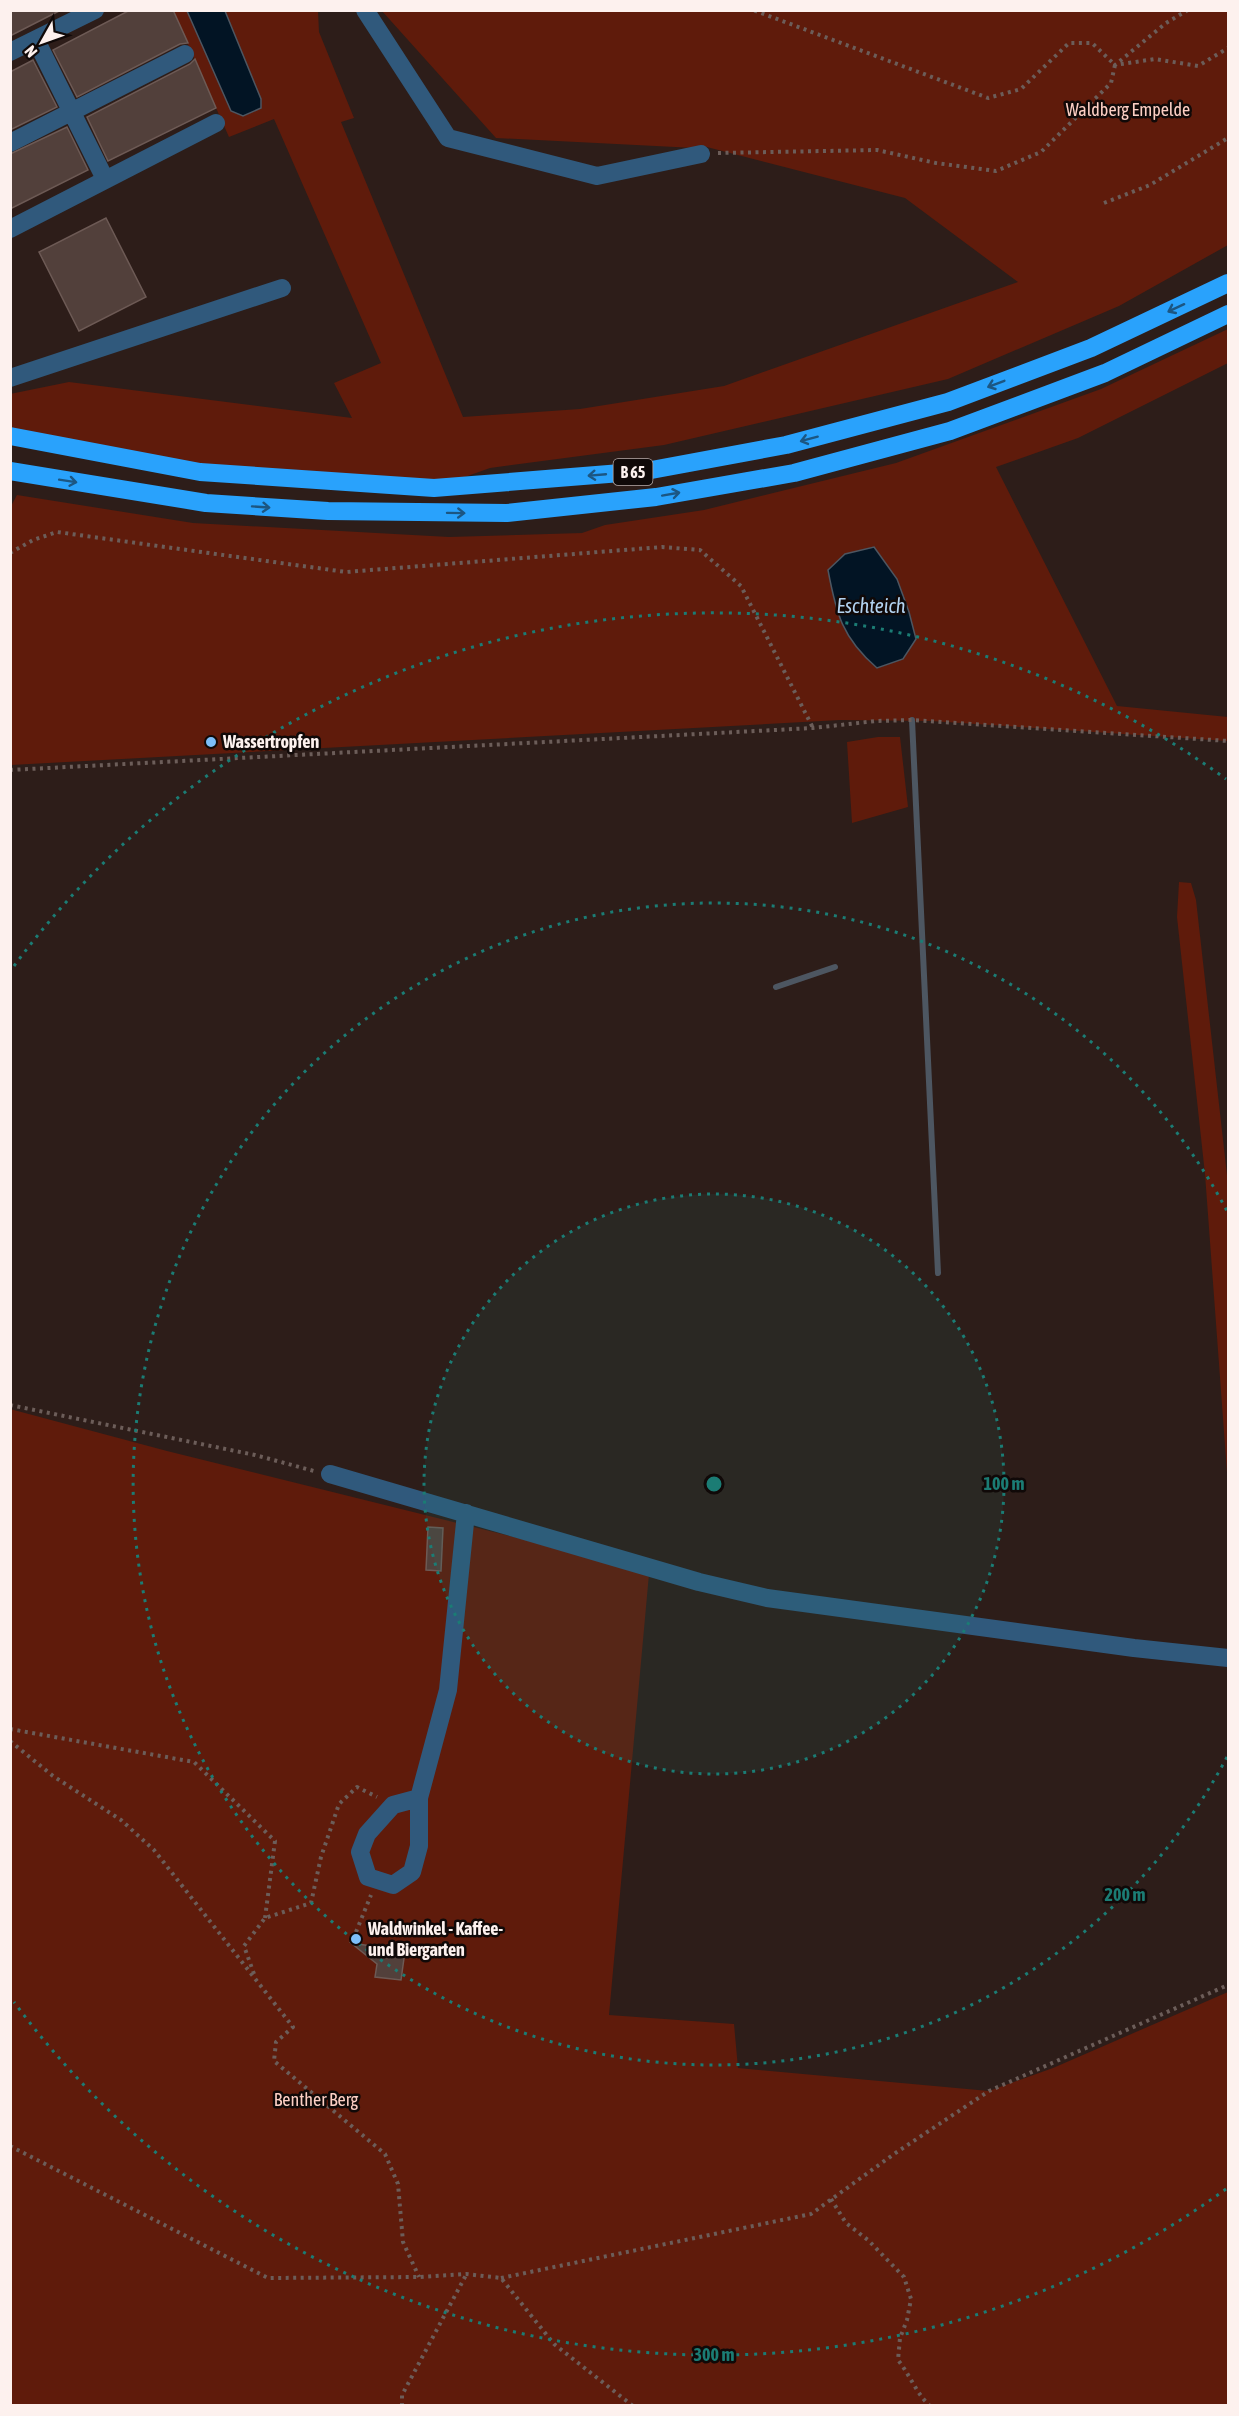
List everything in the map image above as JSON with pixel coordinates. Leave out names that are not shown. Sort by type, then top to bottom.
[{"type":"highway","name":"B 65","points":[[10,436],[200,472],[434,488],[646,471],[786,445],[948,402],[1091,348],[1228,283]]},
{"type":"highway","name":"B 65","points":[[10,471],[206,503],[328,511],[507,513],[656,497],[794,473],[950,431],[1105,373],[1228,314]]},
{"type":"lane","points":[[10,52],[95,10]]},
{"type":"lane","points":[[364,10],[448,138],[597,176],[701,154]]},
{"type":"lane","points":[[36,40],[105,179]]},
{"type":"lane","points":[[10,143],[185,54]]},
{"type":"lane","points":[[10,229],[216,123]]},
{"type":"lane","points":[[10,378],[282,288]]},
{"type":"lane","points":[[330,1474],[699,1582],[767,1598],[1134,1648],[1228,1658]]},
{"type":"lane","points":[[419,1798],[393,1805],[367,1834],[360,1852],[368,1877],[393,1886],[412,1872],[419,1846],[419,1798],[448,1690],[466,1513]]},
{"type":"path","points":[[753,10],[988,98],[1021,89],[1069,43],[1092,43],[1115,65]]},
{"type":"path","points":[[701,154],[777,150],[878,150],[936,163],[996,171],[1041,152],[1111,82],[1115,65],[1166,24],[1188,10]]},
{"type":"path","points":[[1115,65],[1155,59],[1198,66],[1228,48]]},
{"type":"path","points":[[1104,203],[1150,185],[1228,138]]},
{"type":"path","points":[[10,554],[33,540],[57,532],[346,572],[662,547],[700,550],[741,586],[813,728]]},
{"type":"path","points":[[10,770],[813,728],[876,721],[912,720],[1228,741]]},
{"type":"path","points":[[11,1406],[255,1455],[330,1474]]},
{"type":"path","points":[[10,1729],[194,1762],[275,1841],[265,1918],[244,1946],[256,1977]]},
{"type":"path","points":[[10,1741],[53,1776],[121,1820],[154,1850],[256,1977],[293,2027],[276,2042],[274,2061],[385,2154],[398,2184],[404,2242],[419,2277]]},
{"type":"path","points":[[265,1918],[311,1903],[321,1857],[339,1804],[357,1787],[393,1805]]},
{"type":"path","points":[[356,1932],[377,1880]]},
{"type":"path","points":[[10,2146],[268,2278],[419,2277],[466,2274],[501,2278],[811,2214],[894,2154],[989,2091],[1228,1985]]},
{"type":"path","points":[[831,2199],[846,2223],[868,2240],[904,2277],[911,2299],[907,2320],[900,2337],[898,2360],[910,2375],[920,2396],[930,2406]]},
{"type":"path","points":[[402,2406],[402,2395],[466,2274]]},
{"type":"path","points":[[501,2278],[554,2344],[633,2406]]},
{"type":"green space","name":"Waldberg Empelde","points":[[173,11],[318,11],[319,32],[354,118],[341,122],[463,417],[580,409],[724,386],[1018,282],[905,198],[703,146],[695,148],[496,138],[382,11],[1228,11],[1228,245],[1119,306],[948,379],[664,445],[490,468],[434,488],[200,472],[11,436],[10,394],[69,382],[352,418],[334,383],[381,363],[274,119],[229,137]]},
{"type":"green space","points":[[1228,329],[1228,363],[1078,438],[996,467],[1117,706],[1228,717],[1228,741],[931,721],[840,720],[11,765],[10,508],[17,495],[193,523],[449,537],[582,533],[605,525],[704,510],[896,463],[1101,389]]},
{"type":"green space","points":[[878,737],[900,737],[908,807],[852,823],[847,742]]},
{"type":"green space","points":[[1179,882],[1191,883],[1196,900],[1228,1184],[1228,1486],[1205,1174],[1177,917]]},
{"type":"green space","name":"Benther Berg","points":[[10,1409],[167,1451],[542,1544],[649,1574],[609,2015],[734,2024],[738,2068],[989,2091],[1053,2068],[1228,1992],[1228,2405],[11,2405]]},
{"type":"water","points":[[187,11],[225,11],[261,99],[261,108],[243,116],[231,111]]},
{"type":"water","name":"Eschteich","points":[[874,547],[897,579],[916,639],[903,659],[877,668],[856,646],[842,624],[828,570],[845,554]]},
{"type":"building","points":[[10,10],[61,10],[10,36]]},
{"type":"building","points":[[130,10],[173,10],[188,43],[180,44],[77,97],[53,50]]},
{"type":"building","points":[[195,59],[216,108],[108,161],[87,117],[190,64]]},
{"type":"building","points":[[33,60],[57,107],[10,130],[10,72]]},
{"type":"building","points":[[67,127],[88,170],[10,209],[10,154]]},
{"type":"building","points":[[106,218],[146,297],[79,331],[39,252]]},
{"type":"building","points":[[428,1527],[443,1528],[441,1571],[426,1570]]},
{"type":"building","points":[[351,1943],[405,1951],[401,1980],[375,1977],[377,1964]]},
{"type":"waterway","points":[[912,720],[938,1273]]},
{"type":"waterway","points":[[776,987],[835,967]]},
{"type":"place","name":"Wassertropfen","points":[[211,742]]},
{"type":"place","name":"Waldwinkel - Kaffee- und Biergarten","points":[[356,1939]]}]
